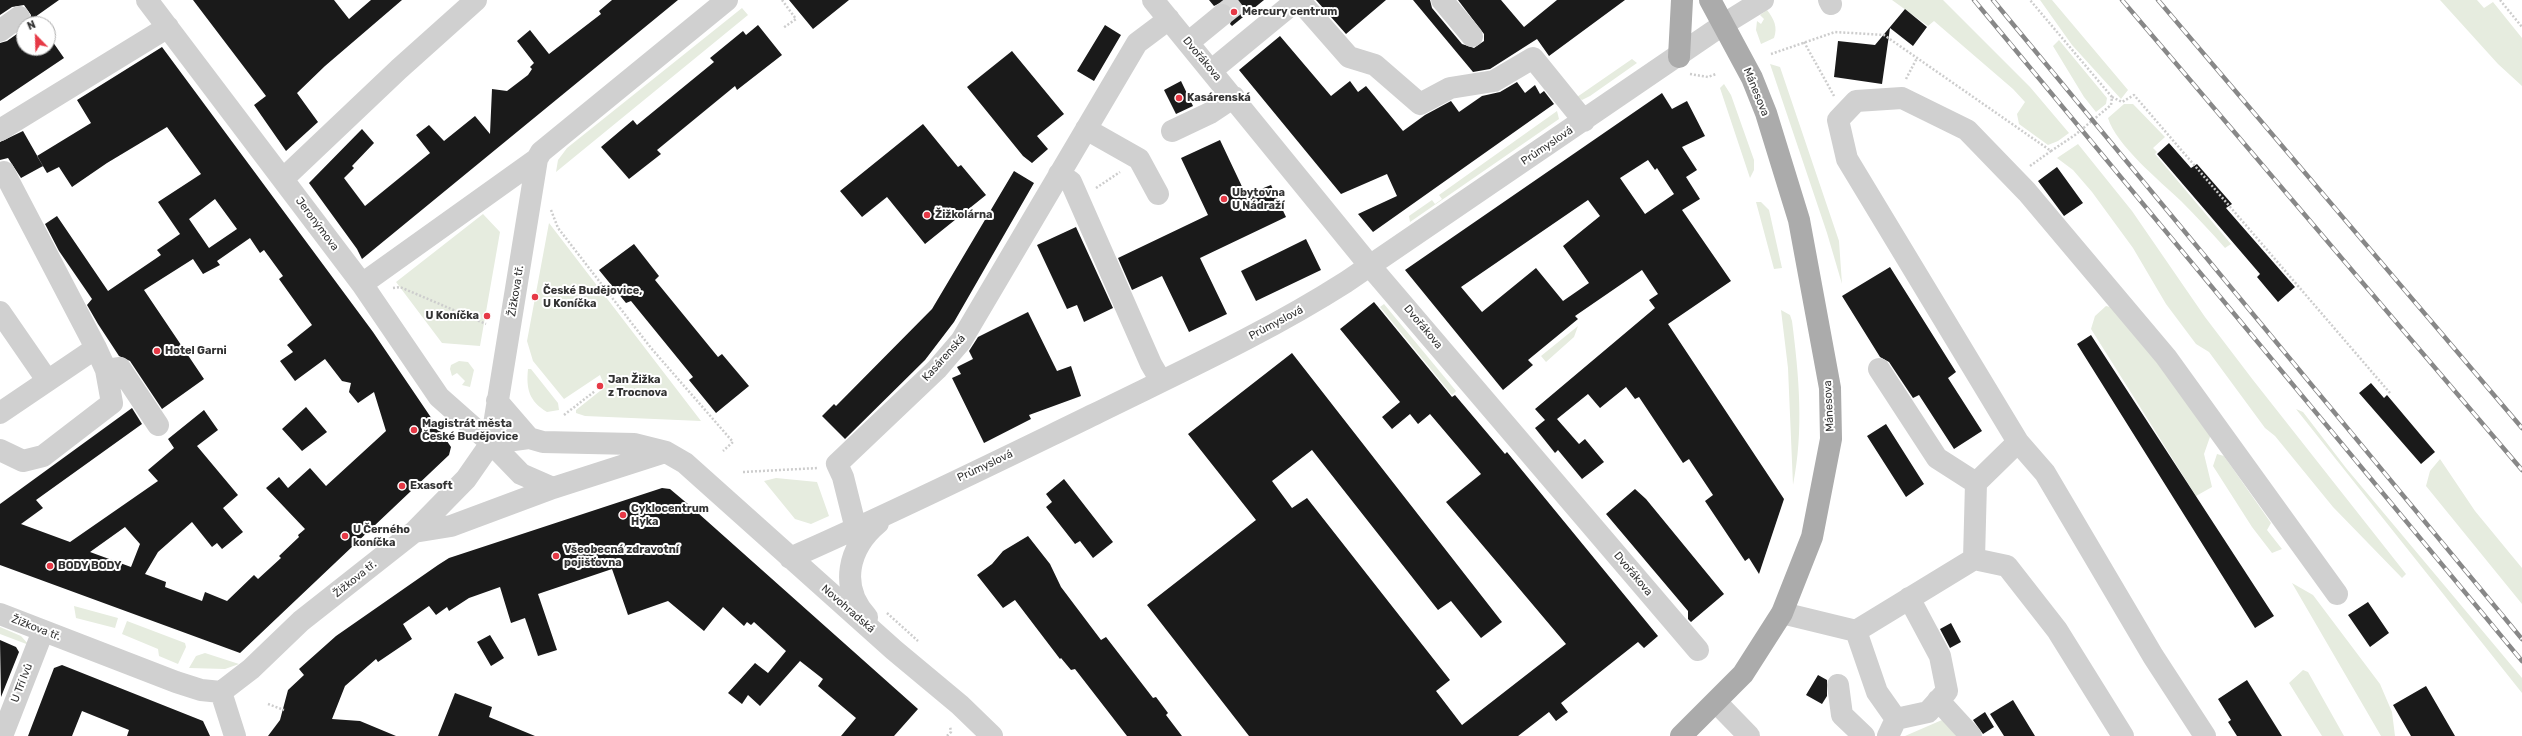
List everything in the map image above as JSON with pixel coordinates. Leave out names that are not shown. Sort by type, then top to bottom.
[{"type":"main road","points":[[1681,65],[1682,0]]},
{"type":"main road","name":"Mánesova","points":[[1681,736],[1742,674],[1782,613],[1812,537],[1831,440],[1830,388],[1798,220],[1766,113],[1752,78],[1710,0]]},
{"type":"street","name":"Jeronýmova","points":[[148,0],[362,284],[439,397],[492,444],[521,474],[553,488]]},
{"type":"street","points":[[283,179],[398,69],[476,0]]},
{"type":"street","points":[[362,284],[537,159],[541,152],[728,0]]},
{"type":"street","name":"Dvořákova","points":[[1153,0],[1212,70],[1370,266],[1698,650]]},
{"type":"street","points":[[1212,70],[1298,0],[1350,57],[1376,65],[1420,104],[1450,88],[1494,82],[1533,58],[1584,121]]},
{"type":"street","points":[[1442,0],[1472,36]]},
{"type":"street","name":"Průmyslová","points":[[790,558],[856,529],[1161,381],[1301,310],[1370,266],[1584,121],[1681,65],[1724,24],[1763,0]]},
{"type":"street","points":[[1188,42],[1222,15]]},
{"type":"street","name":"Kasárenská","points":[[856,529],[843,477],[837,464],[937,369],[961,341],[1137,43],[1170,19]]},
{"type":"street","points":[[0,31],[16,20]]},
{"type":"street","points":[[0,130],[168,28]]},
{"type":"street","points":[[1172,130],[1210,113],[1234,97]]},
{"type":"street","points":[[2204,736],[2153,656],[2046,473],[2018,442],[1847,159],[1838,120],[1856,101],[1902,98],[1967,130],[2013,178],[2166,357],[2336,594]]},
{"type":"street","points":[[1086,129],[1139,159],[1158,194]]},
{"type":"street","name":"Žižkova tř.","points":[[0,614],[201,690],[221,692],[251,669],[301,621],[414,532],[466,479],[492,444],[497,401],[537,159]]},
{"type":"street","points":[[0,174],[4,172],[96,348],[106,370],[112,403],[43,456],[23,461],[0,450]]},
{"type":"street","points":[[1059,174],[1071,182],[1151,364],[1161,381]]},
{"type":"street","points":[[0,312],[47,380]]},
{"type":"street","points":[[0,413],[96,348]]},
{"type":"street","points":[[106,370],[120,368],[158,425]]},
{"type":"street","points":[[1879,369],[1937,458],[1976,483]]},
{"type":"street","points":[[497,401],[529,438]]},
{"type":"street","points":[[492,444],[529,438],[544,442],[634,444],[666,452]]},
{"type":"street","points":[[1974,559],[1976,483],[2018,442]]},
{"type":"street","points":[[414,532],[451,526],[553,488],[666,452]]},
{"type":"street","name":"Novohradská","points":[[666,452],[705,480],[894,650],[960,705],[986,734]]},
{"type":"street","points":[[892,511],[872,528],[860,542],[852,556],[849,573],[851,592],[865,614],[885,636],[894,650]]},
{"type":"street","points":[[1782,613],[1856,631],[1974,559],[2007,566],[2057,630],[2124,736]]},
{"type":"street","points":[[1856,631],[1877,692],[1892,727],[1928,712],[1947,691],[1940,656],[1909,598]]},
{"type":"street","name":"U Tří lvů","points":[[2,736],[43,631]]},
{"type":"street","points":[[1838,684],[1842,715],[1864,736]]},
{"type":"street","points":[[221,692],[235,736]]},
{"type":"street","points":[[1938,700],[1971,736]]},
{"type":"street","points":[[1716,702],[1749,736]]},
{"type":"path","points":[[782,0],[796,18],[783,28]]},
{"type":"path","points":[[2030,0],[2112,98],[2122,102],[2134,94],[2390,393]]},
{"type":"path","points":[[2500,0],[2522,27]]},
{"type":"path","points":[[1771,54],[1835,32],[1884,35],[2051,151]]},
{"type":"path","points":[[1804,42],[1844,114]]},
{"type":"path","points":[[1681,65],[1708,77],[1716,74]]},
{"type":"path","points":[[2013,178],[2099,115],[2111,105],[2112,98]]},
{"type":"path","points":[[1077,195],[1103,185],[1139,159]]},
{"type":"path","points":[[549,206],[558,228],[651,348],[733,442],[723,451]]},
{"type":"path","points":[[392,288],[400,287],[486,324]]},
{"type":"path","points":[[564,415],[595,391]]},
{"type":"path","points":[[743,472],[823,468]]},
{"type":"path","points":[[268,704],[284,710]]},
{"type":"path","points":[[944,720],[952,729],[947,736]]},
{"type":"shaded area","points":[[1892,0],[1943,0],[2030,87],[2069,133],[2058,141],[2048,145],[2019,124],[2017,114],[2025,102],[2013,89],[1934,21],[1928,26]]},
{"type":"shaded area","points":[[2040,0],[2052,0],[2128,90],[2121,99],[2072,45]]},
{"type":"shaded area","points":[[2440,0],[2477,0],[2484,8],[2493,2],[2522,38],[2522,86],[2498,64]]},
{"type":"shaded area","points":[[742,8],[748,15],[556,172],[558,160],[567,148]]},
{"type":"shaded area","points":[[1767,10],[1775,23],[1776,30],[1774,38],[1761,44],[1756,30],[1757,21],[1761,24],[1764,19],[1760,15]]},
{"type":"shaded area","points":[[2059,40],[2107,98],[2106,104],[2096,112],[2084,97],[2053,46]]},
{"type":"shaded area","points":[[1632,59],[1637,63],[1590,96],[1582,100],[1577,97]]},
{"type":"shaded area","points":[[1770,64],[1780,67],[1839,241],[1842,284],[1827,233]]},
{"type":"shaded area","points":[[1724,84],[1731,95],[1754,160],[1754,170],[1750,178],[1720,88]]},
{"type":"shaded area","points":[[2124,104],[2133,104],[2165,137],[2153,148],[2157,152],[2155,154],[2231,244],[2225,248],[2181,201],[2129,151],[2120,140],[2108,118]]},
{"type":"shaded area","points":[[1557,111],[1559,119],[1410,222],[1409,216],[1432,200],[1435,204],[1442,199],[1439,195]]},
{"type":"shaded area","points":[[2078,144],[2132,211],[2205,317],[2253,380],[2406,574],[2402,578],[2333,507],[2275,436],[2265,428],[2209,352],[2196,344],[2166,304],[2133,248],[2092,192],[2073,170],[2057,158]]},
{"type":"shaded area","points":[[1756,202],[1761,202],[1769,210],[1782,268],[1774,269]]},
{"type":"shaded area","points":[[483,214],[500,232],[480,346],[442,343],[396,282]]},
{"type":"shaded area","points":[[549,223],[701,421],[585,416],[576,413],[576,410],[605,387],[600,375],[564,399],[533,361],[527,341]]},
{"type":"shaded area","points":[[1384,304],[1456,391],[1452,395],[1380,307]]},
{"type":"shaded area","points":[[2106,306],[2123,310],[2211,434],[2204,454],[2212,487],[2196,496],[2091,329],[2095,316]]},
{"type":"shaded area","points":[[1781,310],[1790,315],[1792,321],[1797,362],[1799,423],[1793,485],[1788,368]]},
{"type":"shaded area","points":[[1578,326],[1574,337],[1546,362],[1541,356]]},
{"type":"shaded area","points":[[459,361],[468,362],[474,370],[470,387],[462,385],[465,381],[457,373],[452,376],[450,369],[451,365]]},
{"type":"shaded area","points":[[528,369],[531,369],[558,403],[559,410],[547,412],[536,403],[528,388]]},
{"type":"shaded area","points":[[2296,409],[2303,412],[2346,468],[2522,678],[2522,693]]},
{"type":"shaded area","points":[[2217,454],[2224,456],[2271,523],[2267,530],[2282,549],[2272,553],[2252,527],[2213,466]]},
{"type":"shaded area","points":[[2440,459],[2475,511],[2522,568],[2522,604],[2426,486],[2430,471]]},
{"type":"shaded area","points":[[776,478],[817,482],[829,516],[811,524],[795,519],[764,481]]},
{"type":"shaded area","points":[[2292,583],[2313,595],[2380,684],[2392,712],[2395,736],[2381,736]]},
{"type":"shaded area","points":[[74,606],[118,618],[115,628],[76,618]]},
{"type":"shaded area","points":[[127,621],[185,643],[186,647],[178,664],[159,656],[158,649],[122,634]]},
{"type":"shaded area","points":[[0,627],[21,636],[29,645],[0,634]]},
{"type":"shaded area","points":[[205,653],[239,664],[225,669],[189,668],[196,656]]},
{"type":"shaded area","points":[[2303,670],[2308,672],[2344,736],[2322,736],[2289,683]]},
{"type":"shaded area","points":[[1942,720],[1960,736],[1905,736]]},
{"type":"building","points":[[0,0],[59,0],[36,16],[31,16],[24,5],[12,7],[0,15]]},
{"type":"building","points":[[193,0],[334,0],[349,19],[371,0],[402,0],[325,66],[297,93],[318,122],[286,151],[254,105],[266,96]]},
{"type":"building","points":[[612,0],[678,0],[362,259],[357,249],[309,183],[362,129],[374,143],[352,166],[354,168],[344,178],[365,206],[430,153],[416,135],[429,125],[444,141],[475,116],[490,134],[492,89],[507,91],[528,75],[532,69],[530,67],[534,63],[517,41],[530,30],[549,54],[601,14],[599,11]]},
{"type":"building","points":[[789,0],[849,0],[813,29]]},
{"type":"building","points":[[1209,0],[1264,0],[1232,26],[1230,24],[1234,13],[1231,7],[1220,3],[1214,6]]},
{"type":"building","points":[[1316,0],[1386,0],[1346,34]]},
{"type":"building","points":[[1413,0],[1430,0],[1432,8],[1462,44],[1474,48],[1484,41],[1484,34],[1458,0],[1501,0],[1524,27],[1557,0],[1625,0],[1549,56],[1537,39],[1490,69],[1473,72]]},
{"type":"building","points":[[1905,9],[1927,27],[1913,46],[1890,28],[1882,84],[1834,77],[1838,41],[1875,45]]},
{"type":"building","points":[[758,25],[782,55],[737,90],[735,86],[657,150],[661,154],[629,179],[601,147],[633,120],[637,125],[714,62],[710,58],[743,31],[746,35]]},
{"type":"building","points":[[1105,25],[1121,35],[1094,81],[1077,71]]},
{"type":"building","points":[[16,35],[16,56],[56,56],[56,46],[64,58],[0,101],[0,43],[7,41]]},
{"type":"building","points":[[1280,36],[1331,96],[1350,81],[1358,92],[1366,86],[1403,131],[1425,115],[1451,101],[1459,112],[1482,96],[1500,92],[1517,82],[1525,93],[1535,85],[1540,94],[1544,91],[1554,104],[1373,232],[1358,214],[1397,196],[1387,174],[1341,194],[1239,70]]},
{"type":"building","points":[[162,47],[373,332],[451,447],[449,455],[240,653],[0,565],[0,504],[132,408],[142,424],[36,500],[43,508],[21,524],[70,542],[158,481],[148,470],[174,448],[168,439],[204,410],[218,430],[197,446],[238,495],[223,508],[243,532],[222,549],[217,543],[212,547],[192,522],[158,552],[145,574],[166,582],[165,587],[202,601],[205,592],[227,601],[254,575],[258,579],[281,558],[279,556],[299,537],[298,535],[305,529],[266,488],[279,477],[288,488],[310,468],[326,486],[386,431],[374,392],[358,403],[349,392],[351,383],[342,381],[325,359],[295,381],[280,361],[293,352],[287,345],[312,325],[279,279],[283,276],[264,250],[260,253],[250,238],[217,261],[220,265],[203,274],[193,259],[144,290],[204,379],[162,409],[130,361],[119,356],[98,324],[87,305],[92,299],[59,251],[45,224],[57,216],[108,291],[161,255],[157,250],[180,234],[158,202],[201,174],[167,127],[107,163],[72,187],[59,167],[47,173],[37,156],[91,123],[77,100]],"holes":[[[215,199],[237,229],[209,248],[189,219]],[[125,527],[140,544],[131,567],[90,552]]]},
{"type":"building","points":[[1012,51],[1064,114],[1037,136],[1048,149],[1032,163],[1023,156],[967,87]]},
{"type":"building","name":"Kasárenská","points":[[1181,81],[1193,106],[1176,114],[1164,90]]},
{"type":"building","points":[[1662,93],[1672,109],[1687,101],[1705,136],[1682,147],[1697,170],[1686,177],[1700,199],[1682,210],[1731,281],[1668,324],[1784,499],[1759,574],[1749,558],[1745,561],[1705,501],[1713,495],[1689,459],[1683,463],[1639,397],[1635,399],[1626,387],[1600,408],[1588,394],[1557,419],[1579,444],[1585,439],[1604,462],[1582,479],[1558,450],[1555,453],[1535,428],[1545,420],[1535,409],[1655,308],[1649,300],[1658,294],[1642,270],[1575,316],[1578,319],[1528,360],[1533,365],[1503,390],[1405,270]],"holes":[[[1648,160],[1655,170],[1657,168],[1674,194],[1645,214],[1620,178]],[[1588,200],[1600,216],[1563,246],[1589,283],[1563,301],[1536,268],[1482,312],[1461,287]]]},
{"type":"building","points":[[923,124],[958,167],[961,165],[986,195],[925,244],[887,197],[862,217],[840,191]]},
{"type":"building","points":[[23,131],[43,166],[21,178],[8,158],[0,160],[0,142]]},
{"type":"building","points":[[1220,140],[1246,195],[1271,185],[1286,217],[1200,258],[1227,314],[1189,332],[1162,276],[1132,290],[1118,258],[1208,215],[1181,158]]},
{"type":"building","points":[[2169,143],[2191,168],[2197,164],[2232,204],[2226,208],[2295,287],[2278,302],[2257,277],[2260,274],[2157,154]]},
{"type":"building","points":[[2057,167],[2083,203],[2064,216],[2038,181]]},
{"type":"building","points":[[1014,171],[1034,183],[954,322],[925,360],[845,439],[822,416],[834,404],[836,406],[932,309]]},
{"type":"building","points":[[1076,227],[1113,308],[1084,322],[1077,305],[1067,309],[1037,245]]},
{"type":"building","points":[[1306,239],[1321,270],[1256,301],[1241,271]]},
{"type":"building","points":[[634,244],[659,276],[655,280],[718,357],[722,354],[749,386],[716,413],[689,380],[693,377],[631,301],[626,303],[599,270]]},
{"type":"building","points":[[1890,267],[1956,372],[1948,378],[1982,431],[1954,449],[1919,395],[1913,398],[1889,362],[1880,357],[1842,296]]},
{"type":"building","points":[[1374,302],[1452,397],[1455,395],[1505,454],[1507,452],[1658,636],[1644,648],[1638,642],[1561,703],[1568,712],[1556,721],[1549,712],[1518,736],[1249,736],[1147,605],[1256,520],[1188,434],[1292,353],[1502,622],[1481,638],[1451,601],[1438,610],[1312,450],[1272,481],[1292,508],[1307,498],[1450,680],[1436,691],[1462,725],[1566,644],[1446,502],[1481,474],[1430,414],[1418,424],[1410,414],[1392,429],[1382,417],[1400,402],[1340,329]]},
{"type":"building","points":[[1028,312],[1057,371],[1071,366],[1081,396],[1029,415],[1031,419],[984,443],[952,378],[961,374],[957,367],[973,359],[969,351],[978,337]]},
{"type":"building","points":[[2091,335],[2274,616],[2255,628],[2077,344]]},
{"type":"building","points":[[2371,383],[2384,398],[2387,395],[2435,452],[2421,464],[2359,393]]},
{"type":"building","points":[[306,407],[327,432],[302,451],[282,429]]},
{"type":"building","points":[[1886,424],[1924,484],[1906,497],[1867,436]]},
{"type":"building","points":[[1064,479],[1113,542],[1093,558],[1080,541],[1075,544],[1046,507],[1052,502],[1046,494]]},
{"type":"building","points":[[662,488],[670,489],[689,505],[918,709],[894,736],[841,736],[856,718],[818,686],[823,679],[800,661],[760,706],[748,695],[742,704],[728,693],[755,663],[768,673],[786,651],[754,622],[751,625],[747,622],[744,626],[723,607],[704,631],[668,601],[628,615],[612,569],[538,594],[557,650],[538,656],[525,618],[511,623],[500,587],[469,598],[449,611],[447,607],[436,615],[429,606],[403,624],[412,639],[378,662],[376,659],[345,686],[332,719],[360,721],[396,736],[268,736],[280,720],[288,690],[304,675],[299,669],[336,636],[449,558]]},
{"type":"building","points":[[1635,489],[1646,499],[1724,594],[1691,622],[1688,619],[1688,611],[1606,514]]},
{"type":"building","points":[[1028,536],[1050,564],[1061,587],[1101,640],[1106,637],[1153,698],[1156,697],[1168,713],[1166,715],[1182,736],[1127,736],[1075,669],[1071,670],[1061,658],[1060,659],[1015,600],[1003,608],[977,575],[992,564],[1003,551]]},
{"type":"building","points":[[2368,602],[2389,633],[2370,647],[2348,615]]},
{"type":"building","points":[[1951,623],[1961,642],[1950,648],[1940,629]]},
{"type":"building","points":[[490,635],[504,658],[491,666],[477,642]]},
{"type":"building","points":[[0,640],[16,647],[19,652],[1,697]]},
{"type":"building","points":[[62,665],[203,721],[210,736],[127,736],[129,730],[82,711],[72,736],[28,736],[54,668]]},
{"type":"building","points":[[1818,675],[1827,680],[1827,696],[1822,704],[1806,695]]},
{"type":"building","points":[[2247,680],[2282,736],[2237,736],[2228,722],[2231,720],[2218,699]]},
{"type":"building","points":[[2426,686],[2455,736],[2411,736],[2393,705]]},
{"type":"building","points":[[455,693],[492,707],[489,717],[535,736],[438,736]]},
{"type":"building","points":[[2013,700],[2035,736],[2004,736],[1990,714]]},
{"type":"building","points":[[1985,712],[1994,727],[1983,734],[1973,720]]},
{"type":"tunnel","points":[[1222,15],[1241,0]]},
{"type":"railway","points":[[1974,0],[2522,661]]},
{"type":"railway","points":[[1993,0],[2522,639]]},
{"type":"railway","points":[[2122,0],[2522,470]]},
{"type":"railway","points":[[2158,0],[2522,428]]},
{"type":"place","name":"Mercury centrum","points":[[1234,12]]},
{"type":"place","name":"Kasárenská","points":[[1179,98]]},
{"type":"place","name":"Ubytovna U Nádraží","points":[[1224,199]]},
{"type":"place","name":"Žižkolárna","points":[[927,215]]},
{"type":"place","name":"České Budějovice, U Koníčka","points":[[535,297]]},
{"type":"place","name":"U Koníčka","points":[[487,316]]},
{"type":"place","name":"Hotel Garni","points":[[157,351]]},
{"type":"place","name":"Jan Žižka z Trocnova","points":[[600,386]]},
{"type":"place","name":"Magistrát města České Budějovice","points":[[414,430]]},
{"type":"place","name":"Exasoft","points":[[402,486]]},
{"type":"place","name":"Cyklocentrum Hyka","points":[[623,515]]},
{"type":"place","name":"U Černého koníčka","points":[[345,536]]},
{"type":"place","name":"Všeobecná zdravotní pojišťovna","points":[[556,556]]},
{"type":"place","name":"BODY BODY","points":[[50,566]]}]
